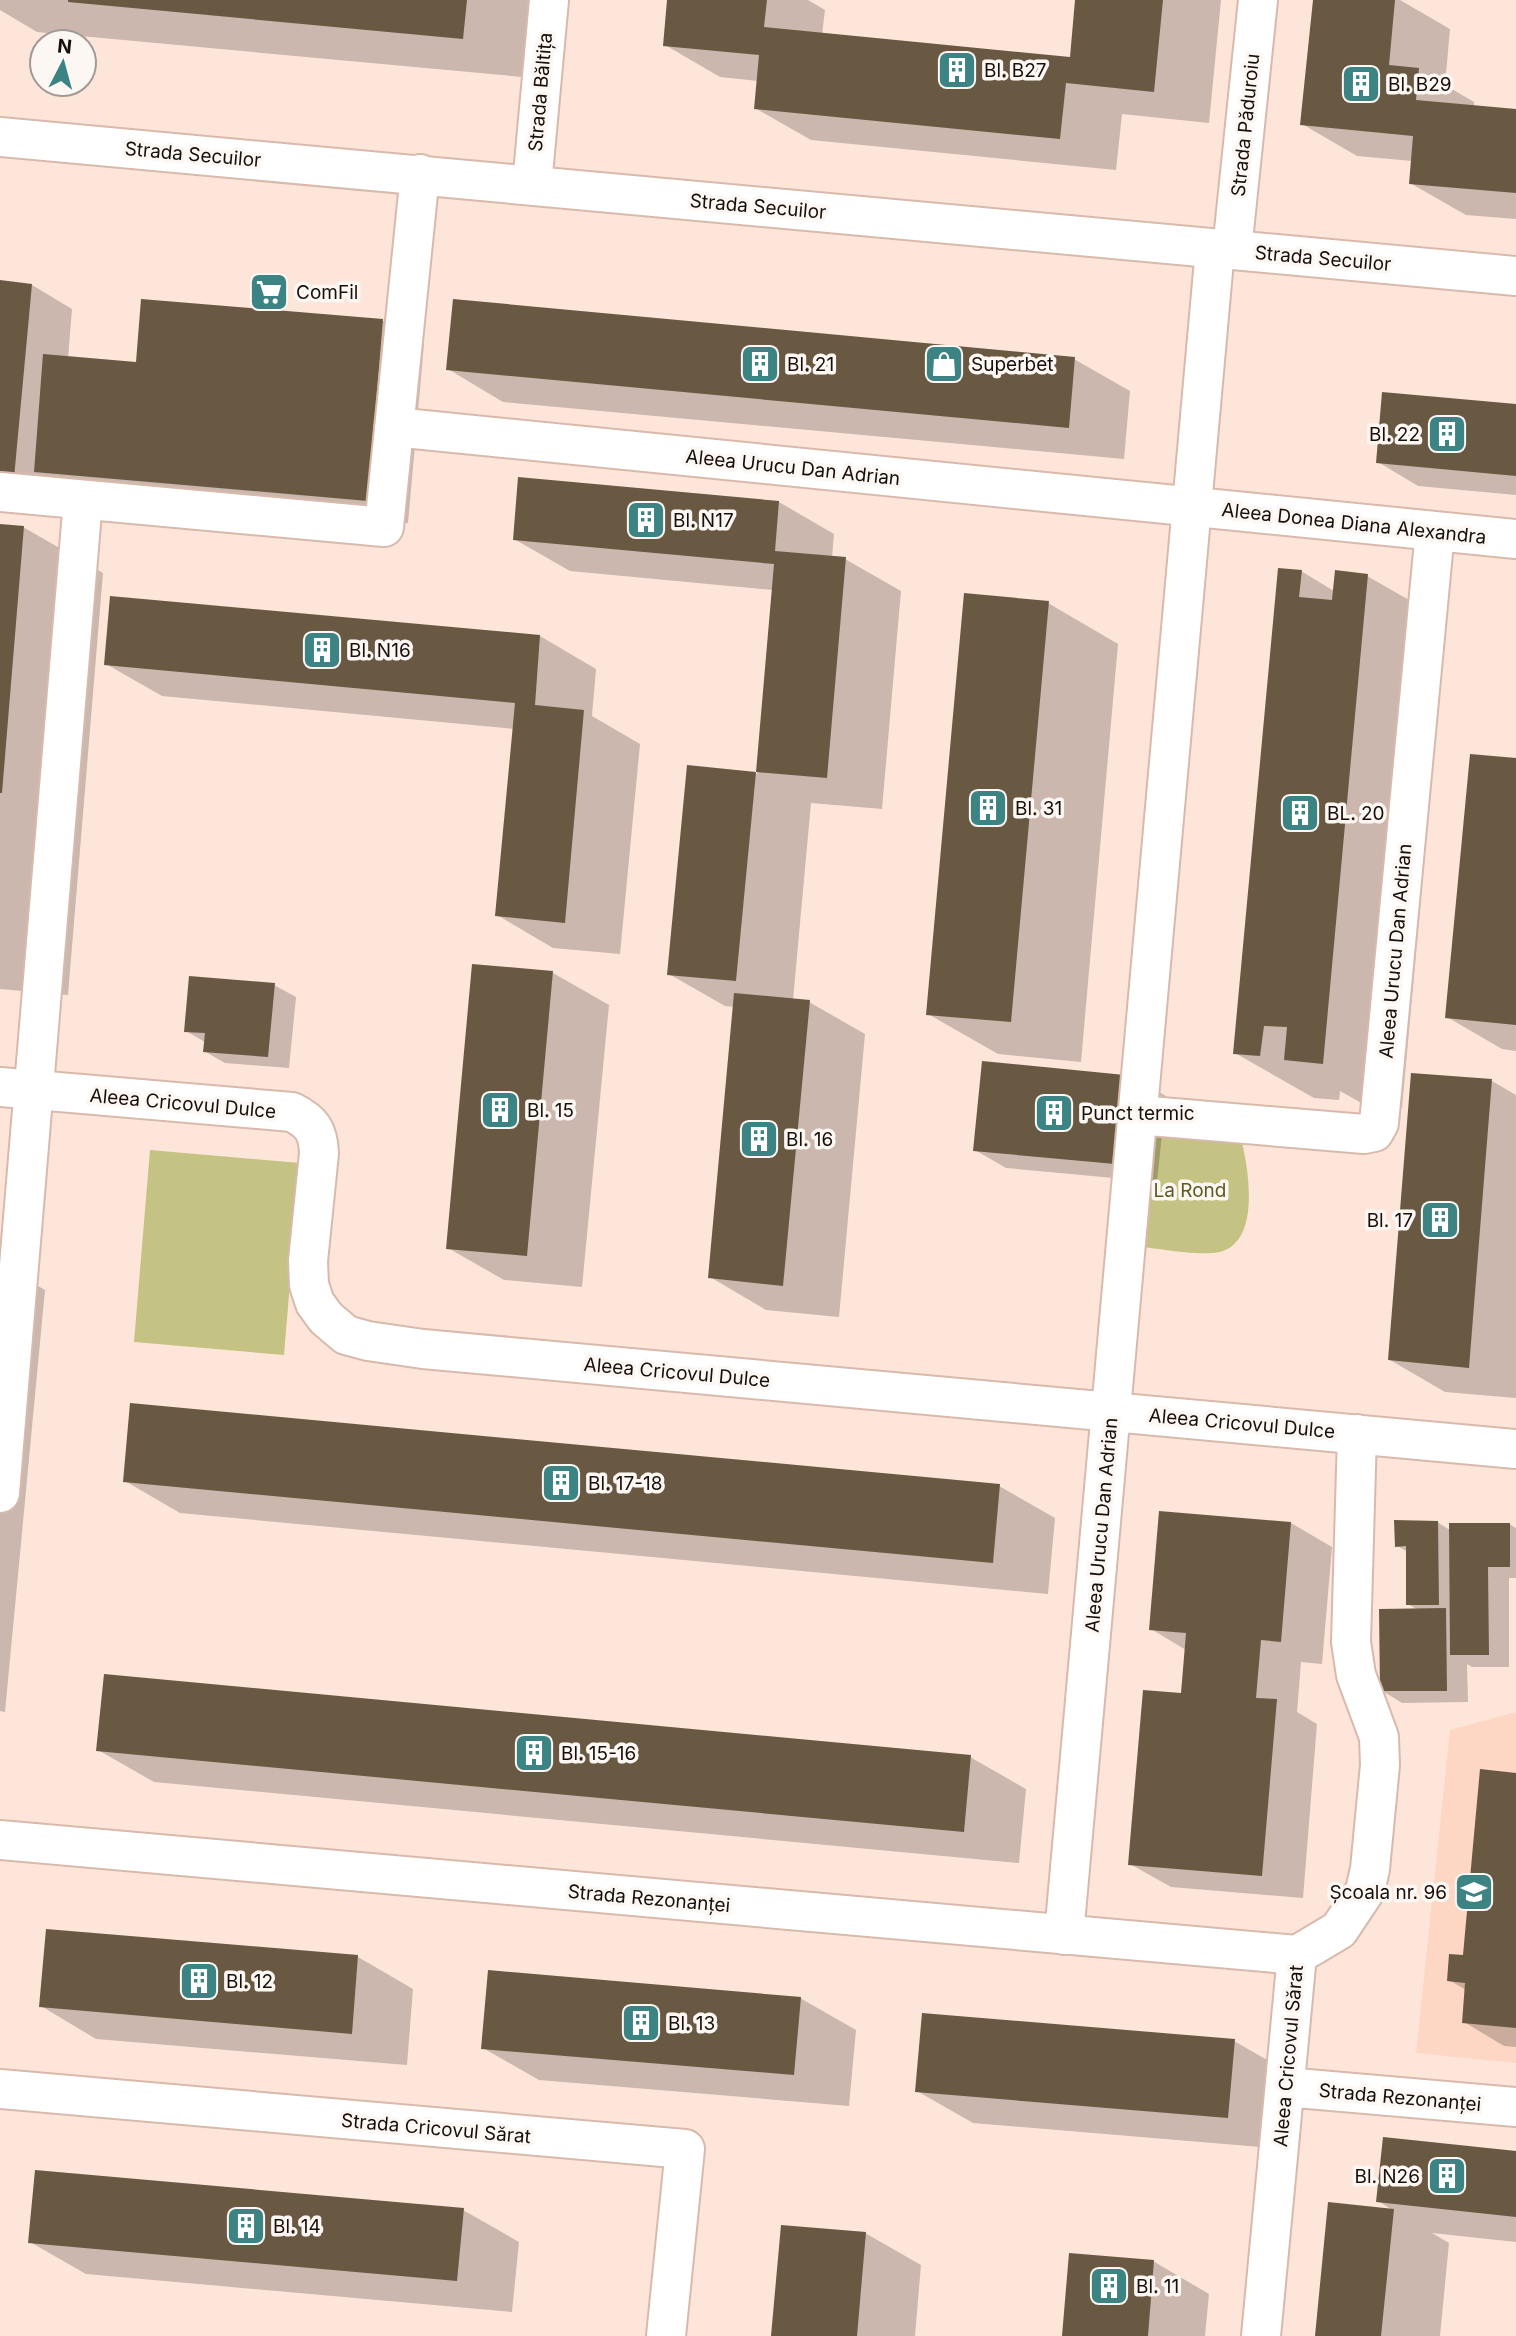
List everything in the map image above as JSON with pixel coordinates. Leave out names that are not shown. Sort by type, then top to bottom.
[{"type":"street","name":"Strada Băltița","points":[[532,185],[548,0]]},
{"type":"street","name":"Strada Păduroiu","points":[[1224,249],[1258,0]]},
{"type":"street","name":"Strada Secuilor","points":[[0,137],[1516,276]]},
{"type":"street","points":[[0,492],[384,527],[420,174]]},
{"type":"street","name":"Aleea Urucu Dan Adrian","points":[[1064,1935],[1192,507],[1224,249]]},
{"type":"street","name":"Aleea Urucu Dan Adrian","points":[[394,428],[1192,507]]},
{"type":"street","points":[[0,1493],[17,1089],[83,500]]},
{"type":"street","name":"Aleea Donea Diana Alexandra","points":[[1192,507],[1516,539]]},
{"type":"street","name":"Aleea Urucu Dan Adrian","points":[[1138,1115],[1364,1134],[1374,1132],[1379,1123],[1435,531]]},
{"type":"street","name":"Aleea Cricovul Dulce","points":[[17,1089],[292,1112],[306,1119],[314,1127],[319,1153],[308,1261],[309,1285],[315,1303],[326,1318],[346,1335],[368,1341],[423,1349],[1516,1449]]},
{"type":"street","name":"Aleea Cricovul Sărat","points":[[1261,2336],[1297,1955],[1339,1930],[1365,1891],[1370,1869],[1380,1765],[1379,1737],[1356,1675],[1351,1642],[1357,1434]]},
{"type":"street","name":"Strada Rezonanței","points":[[0,1840],[1297,1955]]},
{"type":"street","name":"Strada Rezonanței","points":[[1284,2087],[1516,2107]]},
{"type":"street","name":"Strada Cricovul Sărat","points":[[0,2089],[685,2149],[666,2336]]},
{"type":"shaded area","name":"Școala nr. 96","points":[[1516,1712],[1516,2063],[1416,2053],[1450,1730]]},
{"type":"green space","name":"La Rond","points":[[1138,1115],[1237,1123],[1245,1157],[1249,1199],[1247,1219],[1241,1236],[1229,1248],[1203,1253],[1126,1245]]},
{"type":"green space","points":[[150,1150],[300,1163],[284,1355],[134,1342]]},
{"type":"building","points":[[68,0],[467,0],[463,39]]},
{"type":"building","name":"Bl. B27","points":[[667,0],[767,0],[764,27],[1070,57],[1075,0],[1163,0],[1154,92],[1066,83],[1060,139],[754,109],[759,55],[663,46]]},
{"type":"building","name":"Bl. B29","points":[[1313,0],[1395,0],[1389,65],[1419,68],[1416,100],[1516,109],[1516,193],[1409,184],[1413,136],[1300,125]]},
{"type":"building","points":[[0,280],[32,284],[14,478],[0,477]]},
{"type":"building","points":[[141,299],[383,319],[368,501],[34,472],[43,354],[136,362]]},
{"type":"building","name":"Bl. 21","points":[[453,299],[1075,357],[1069,428],[446,370]]},
{"type":"building","name":"Bl. 22","points":[[1382,392],[1516,404],[1516,476],[1376,463]]},
{"type":"building","points":[[518,477],[779,501],[775,551],[846,557],[827,778],[756,772],[774,564],[513,540]]},
{"type":"building","points":[[0,524],[24,526],[2,793],[0,793]]},
{"type":"building","name":"BL. 20","points":[[1278,568],[1302,570],[1299,597],[1332,600],[1335,570],[1368,574],[1323,1064],[1284,1060],[1287,1027],[1264,1026],[1260,1056],[1233,1054]]},
{"type":"building","name":"Bl. 31","points":[[964,593],[1049,601],[1011,1022],[926,1015]]},
{"type":"building","name":"Bl. N16","points":[[110,596],[540,635],[535,705],[584,710],[565,923],[495,916],[515,703],[104,665]]},
{"type":"building","points":[[1470,754],[1516,758],[1516,1025],[1445,1018]]},
{"type":"building","points":[[687,765],[756,772],[736,981],[667,975]]},
{"type":"building","name":"Bl. 15","points":[[472,964],[553,971],[527,1256],[446,1249]]},
{"type":"building","points":[[189,976],[275,983],[268,1057],[203,1052],[205,1033],[184,1032]]},
{"type":"building","name":"Bl. 16","points":[[734,993],[810,1000],[783,1286],[708,1278]]},
{"type":"building","name":"Punct termic","points":[[982,1061],[1135,1076],[1126,1165],[973,1151]]},
{"type":"building","name":"Bl. 17","points":[[1411,1073],[1492,1079],[1469,1368],[1388,1360]]},
{"type":"building","name":"Bl. 17-18","points":[[130,1403],[1000,1484],[993,1563],[123,1482]]},
{"type":"building","points":[[1159,1511],[1291,1522],[1281,1642],[1261,1640],[1256,1698],[1277,1699],[1262,1876],[1128,1865],[1143,1690],[1181,1693],[1186,1633],[1149,1630]]},
{"type":"building","points":[[1394,1520],[1438,1521],[1439,1605],[1406,1605],[1406,1546],[1395,1547]]},
{"type":"building","points":[[1449,1523],[1510,1523],[1510,1567],[1488,1567],[1489,1655],[1450,1655]]},
{"type":"building","points":[[1446,1608],[1447,1691],[1380,1691],[1379,1609]]},
{"type":"building","name":"Bl. 15-16","points":[[104,1674],[971,1755],[964,1832],[96,1751]]},
{"type":"building","points":[[1480,1769],[1516,1773],[1516,2028],[1462,2023],[1465,1983],[1447,1981],[1449,1954],[1463,1955]]},
{"type":"building","name":"Bl. 12","points":[[46,1929],[358,1955],[352,2034],[39,2007]]},
{"type":"building","name":"Bl. 13","points":[[488,1970],[801,1997],[794,2075],[481,2049]]},
{"type":"building","points":[[922,2013],[1235,2039],[1228,2118],[915,2092]]},
{"type":"building","name":"Bl. N26","points":[[1383,2137],[1516,2151],[1516,2217],[1376,2202]]},
{"type":"building","name":"Bl. 14","points":[[35,2170],[464,2208],[457,2281],[28,2243]]},
{"type":"building","name":"Bl. N26","points":[[1328,2202],[1394,2209],[1381,2336],[1315,2336]]},
{"type":"building","points":[[781,2225],[866,2232],[857,2336],[771,2336]]},
{"type":"building","name":"Bl. 11","points":[[1069,2253],[1154,2260],[1148,2336],[1062,2336]]},
{"type":"place","name":"Bl. B27","points":[[957,70]]},
{"type":"place","name":"Bl. B29","points":[[1361,84]]},
{"type":"place","name":"ComFil","points":[[269,292]]},
{"type":"place","name":"Bl. 21","points":[[760,364]]},
{"type":"place","name":"Superbet","points":[[944,364]]},
{"type":"place","name":"Bl. 22","points":[[1447,434]]},
{"type":"place","name":"Bl. N17","points":[[646,520]]},
{"type":"place","name":"Bl. N16","points":[[322,650]]},
{"type":"place","name":"Bl. 31","points":[[988,808]]},
{"type":"place","name":"BL. 20","points":[[1300,813]]},
{"type":"place","name":"Bl. 15","points":[[500,1110]]},
{"type":"place","name":"Punct termic","points":[[1054,1113]]},
{"type":"place","name":"Bl. 16","points":[[759,1139]]},
{"type":"place","name":"Bl. 17","points":[[1440,1220]]},
{"type":"place","name":"Bl. 17-18","points":[[561,1483]]},
{"type":"place","name":"Bl. 15-16","points":[[534,1753]]},
{"type":"place","name":"Școala nr. 96","points":[[1474,1892]]},
{"type":"place","name":"Bl. 12","points":[[199,1981]]},
{"type":"place","name":"Bl. 13","points":[[641,2023]]},
{"type":"place","name":"Bl. N26","points":[[1447,2176]]},
{"type":"place","name":"Bl. 14","points":[[246,2226]]},
{"type":"place","name":"Bl. 11","points":[[1109,2286]]}]
